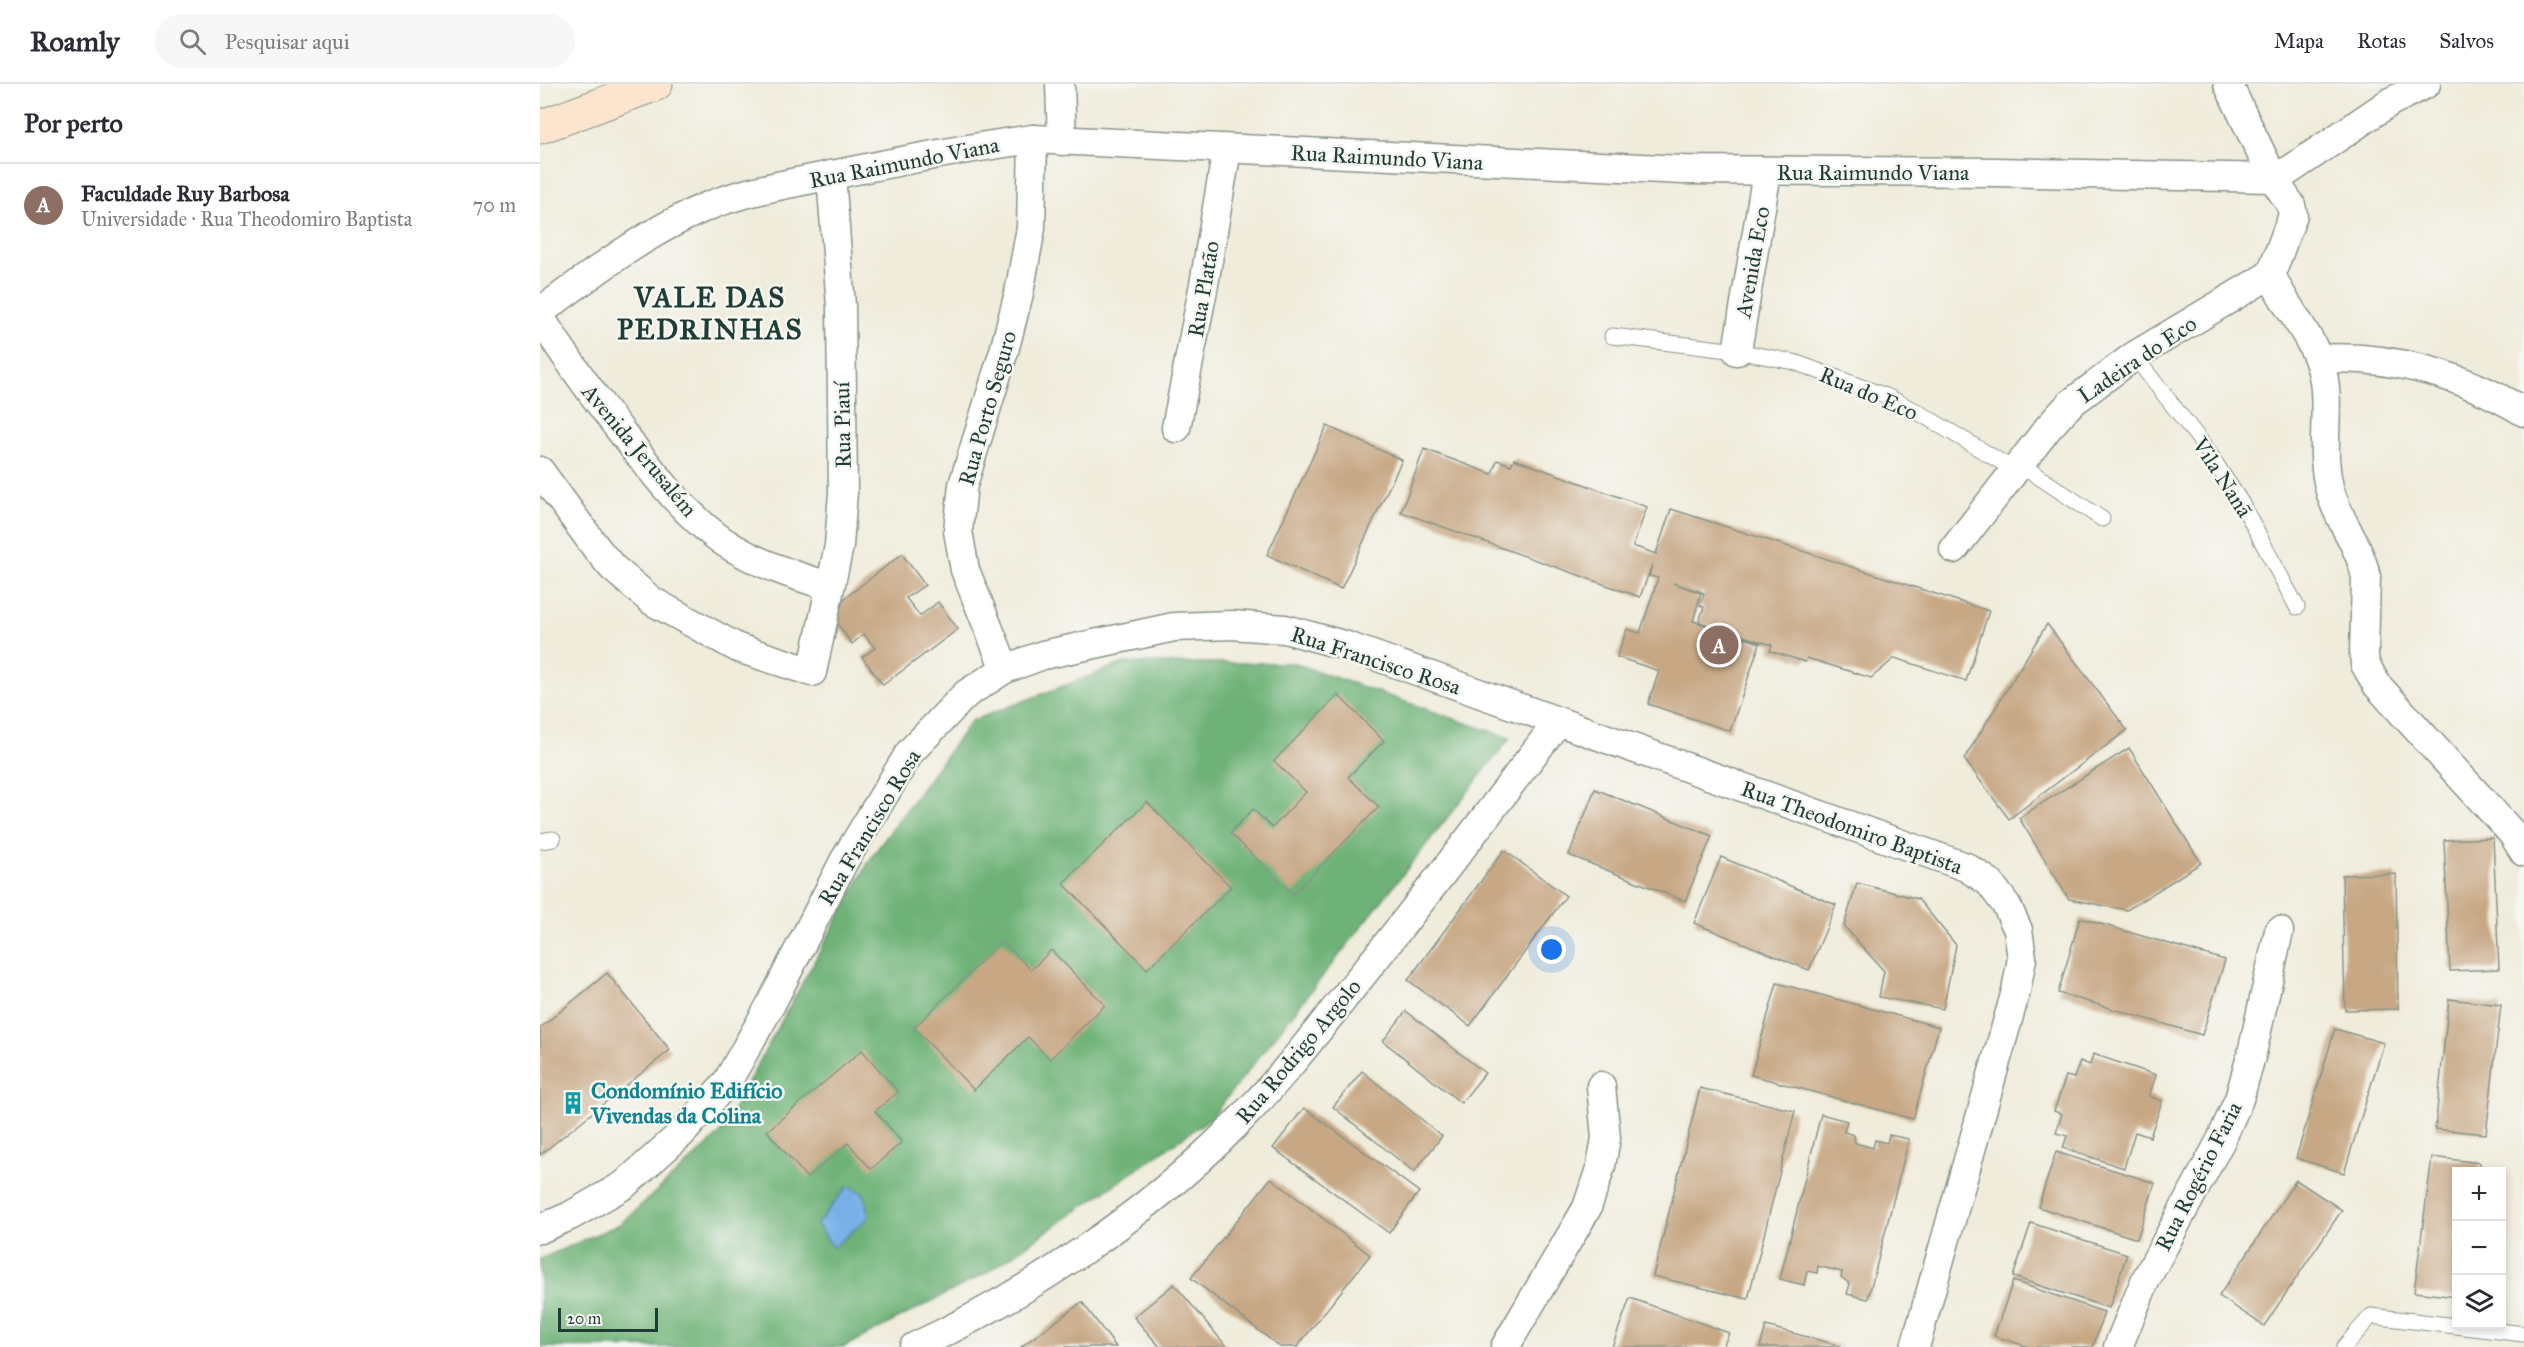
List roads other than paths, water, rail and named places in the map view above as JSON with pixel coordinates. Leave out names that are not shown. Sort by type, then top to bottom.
[{"type":"street","points":[[540,128],[656,84]]},
{"type":"street","points":[[1060,84],[1062,141]]},
{"type":"street","points":[[2228,84],[2272,178],[2291,205],[2293,215],[2271,274],[2277,289],[2319,359],[2324,379],[2324,450],[2330,492],[2340,519],[2353,538],[2364,565],[2366,578],[2365,664],[2377,686],[2506,826],[2524,852]]},
{"type":"street","points":[[2272,178],[2290,170],[2390,102],[2426,84]]},
{"type":"street","name":"Rua Raimundo Viana","points":[[540,312],[604,265],[661,231],[713,205],[766,189],[933,153],[1033,139],[1671,170],[1995,172],[2272,178]]},
{"type":"street","name":"Rua Porto Seguro","points":[[1005,669],[965,570],[958,531],[963,485],[1004,351],[1019,293],[1031,228],[1033,139]]},
{"type":"street","name":"Rua Platão","points":[[1176,428],[1227,150]]},
{"type":"street","name":"Avenida Eco","points":[[1737,351],[1767,172]]},
{"type":"street","name":"Rua Piauí","points":[[540,471],[613,568],[651,600],[738,648],[812,672],[838,546],[843,492],[841,306],[831,175]]},
{"type":"street","name":"Ladeira do Eco","points":[[1954,549],[2017,467],[2070,404],[2134,356],[2271,274]]},
{"type":"street","name":"Avenida Jerusalém","points":[[540,317],[593,396],[640,456],[689,512],[724,541],[751,557],[788,574],[829,586]]},
{"type":"street","points":[[2319,359],[2349,357],[2406,364],[2460,381],[2524,412]]},
{"type":"street","name":"Rua Francisco Rosa","points":[[540,1229],[570,1216],[624,1185],[682,1134],[727,1082],[771,1004],[844,861],[910,752],[966,694],[1005,669],[1043,655],[1174,627],[1232,626],[1285,629],[1347,646],[1557,723]]},
{"type":"street","name":"Rua Rodrigo Argolo","points":[[914,1347],[1014,1294],[1090,1246],[1164,1190],[1232,1129],[1296,1060],[1557,723]]},
{"type":"street","name":"Rua Theodomiro Baptista","points":[[1557,723],[1966,867],[1989,882],[2007,906],[2018,930],[2022,958],[2016,991],[1915,1347]]},
{"type":"street","name":"Rua Rogério Faria","points":[[2118,1347],[2145,1281],[2221,1140],[2239,1099],[2252,1053],[2279,931]]},
{"type":"street","points":[[1504,1347],[1587,1208],[1606,1138],[1601,1086]]},
{"type":"lane","name":"Rua do Eco","points":[[1612,336],[1737,351],[1794,362],[1886,396],[1916,411],[2002,463],[2033,473],[2102,519]]},
{"type":"lane","name":"Vila Nanã","points":[[2134,356],[2203,444],[2242,504],[2297,608]]},
{"type":"lane","points":[[2344,1347],[2372,1316],[2524,1334]]},
{"type":"water","points":[[848,1186],[864,1193],[869,1217],[833,1248],[817,1224]]},
{"type":"place","name":"Faculdade Ruy Barbosa","points":[[1719,645]]},
{"type":"place","name":"Condomínio Edifício Vivendas da Colina","points":[[573,1103]]},
{"type":"district","name":"VALE DAS PEDRINHAS","points":[[710,313]]}]
